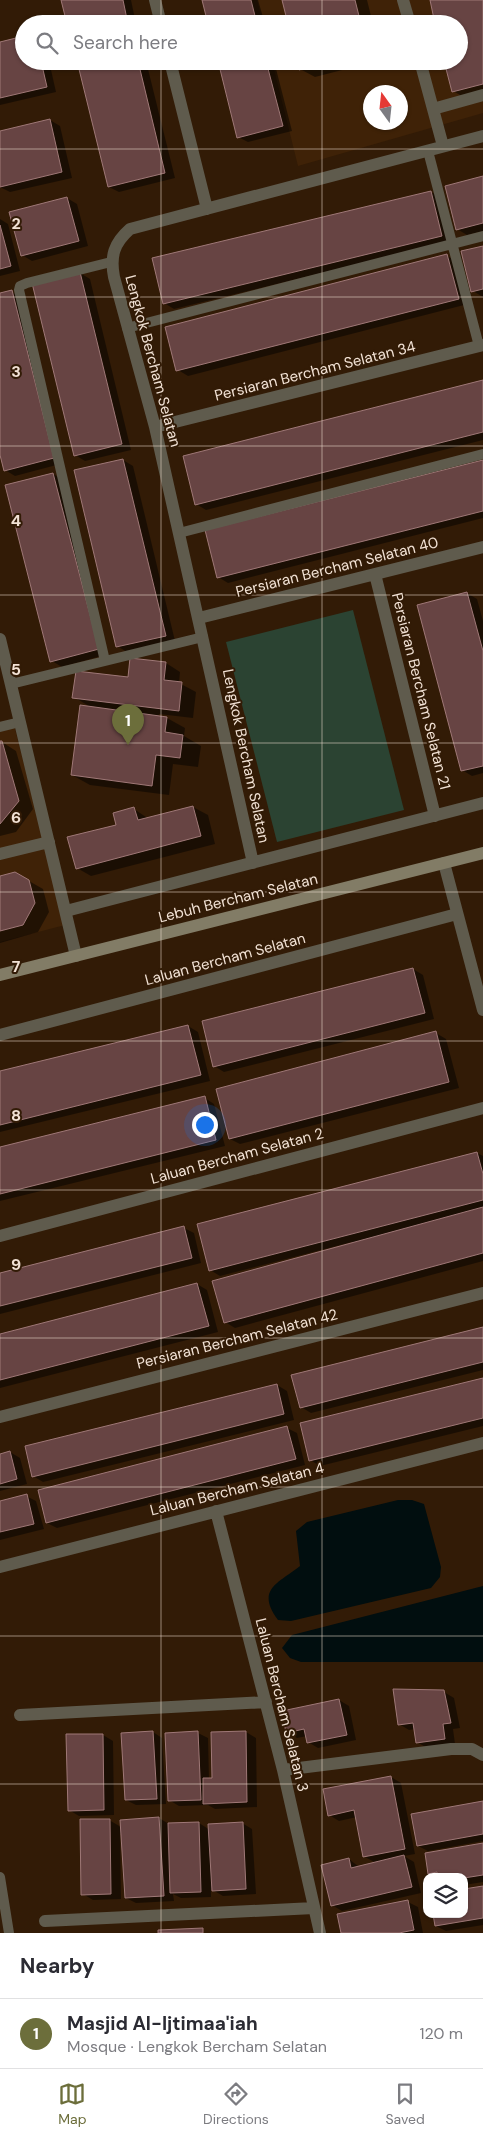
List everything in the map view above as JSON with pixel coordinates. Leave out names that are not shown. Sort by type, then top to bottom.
[{"type":"street","points":[[155,0],[159,15]]},
{"type":"street","points":[[403,0],[407,15]]},
{"type":"street","points":[[172,70],[207,209]]},
{"type":"street","points":[[423,70],[444,146]]},
{"type":"street","points":[[434,109],[483,96]]},
{"type":"street","name":"Lengkok Bercham Selatan","points":[[253,863],[155,428],[111,262],[113,249],[120,238],[130,229],[483,136]]},
{"type":"street","name":"Persiaran Bercham Selatan 34","points":[[155,428],[481,346]]},
{"type":"street","name":"Persiaran Bercham Selatan 40","points":[[199,618],[483,547]]},
{"type":"street","name":"Persiaran Bercham Selatan 21","points":[[375,574],[435,816]]},
{"type":"street","points":[[0,639],[76,956]]},
{"type":"street","points":[[66,911],[483,803]]},
{"type":"street","points":[[0,854],[49,842]]},
{"type":"street","name":"Lebuh Bercham Selatan","points":[[0,975],[483,853]]},
{"type":"street","points":[[444,863],[483,1010]]},
{"type":"street","name":"Laluan Bercham Selatan","points":[[0,1035],[457,914]]},
{"type":"street","name":"Laluan Bercham Selatan 2","points":[[0,1236],[483,1108]]},
{"type":"street","name":"Persiaran Bercham Selatan 42","points":[[0,1417],[483,1293]]},
{"type":"street","name":"Laluan Bercham Selatan 4","points":[[0,1567],[483,1443]]},
{"type":"street","name":"Laluan Bercham Selatan 3","points":[[216,1511],[283,1770],[320,1933]]},
{"type":"street","points":[[20,1715],[266,1702]]},
{"type":"street","points":[[283,1770],[451,1749],[472,1749],[483,1755]]},
{"type":"street","points":[[45,1921],[314,1908]]},
{"type":"lane","points":[[428,151],[481,346]]},
{"type":"lane","points":[[127,328],[483,236]]},
{"type":"lane","points":[[105,661],[19,290],[20,286],[27,283],[111,262]]},
{"type":"lane","points":[[179,534],[483,454]]},
{"type":"lane","points":[[11,684],[203,637]]},
{"type":"lane","points":[[0,727],[20,722]]},
{"type":"lane","points":[[0,1878],[9,1933]]},
{"type":"shaded area","points":[[257,0],[483,0],[483,113],[298,166],[274,70],[468,70],[468,15],[261,15]]},
{"type":"shaded area","points":[[14,725],[65,925],[0,942],[0,729]]},
{"type":"shaded area","points":[[398,1500],[412,1500],[424,1504],[441,1567],[440,1577],[431,1588],[291,1621],[278,1620],[271,1609],[269,1594],[278,1582],[300,1566],[296,1531],[307,1522]]},
{"type":"shaded area","points":[[483,1586],[483,1662],[301,1662],[290,1658],[282,1648],[292,1635]]},
{"type":"green space","points":[[353,610],[404,810],[277,842],[226,642]]},
{"type":"building","points":[[61,0],[123,0],[126,15],[65,15]]},
{"type":"building","points":[[202,0],[251,0],[255,15],[206,15]]},
{"type":"building","points":[[282,0],[355,0],[359,15],[286,15]]},
{"type":"building","points":[[430,0],[483,0],[483,84],[452,92],[446,70],[468,70],[468,15],[433,15]]},
{"type":"building","points":[[15,38],[15,70],[43,70],[47,87],[0,98],[0,42]]},
{"type":"building","points":[[79,70],[140,70],[165,173],[108,187]]},
{"type":"building","points":[[220,70],[268,70],[283,126],[237,138]]},
{"type":"building","points":[[50,119],[62,172],[0,187],[0,131]]},
{"type":"building","points":[[483,176],[483,223],[456,230],[445,186]]},
{"type":"building","points":[[431,191],[442,236],[163,304],[152,258]]},
{"type":"building","points":[[67,197],[79,241],[21,256],[9,212]]},
{"type":"building","points":[[0,225],[11,266],[0,269]]},
{"type":"building","points":[[483,246],[483,289],[471,292],[461,251]]},
{"type":"building","points":[[447,254],[459,299],[176,371],[165,327]]},
{"type":"building","points":[[80,272],[122,444],[74,456],[32,283]]},
{"type":"building","points":[[12,290],[54,458],[4,471],[0,455],[0,293]]},
{"type":"building","points":[[483,380],[483,432],[195,505],[183,456]]},
{"type":"building","points":[[123,459],[166,636],[116,647],[74,470]]},
{"type":"building","points":[[483,460],[483,511],[217,578],[205,530]]},
{"type":"building","points":[[53,473],[99,649],[50,662],[5,485]]},
{"type":"building","points":[[467,592],[483,651],[483,766],[461,771],[417,605]]},
{"type":"building","points":[[130,658],[166,662],[164,680],[182,682],[179,711],[72,698],[76,671],[128,677]]},
{"type":"building","points":[[80,705],[167,717],[165,732],[183,735],[180,758],[156,755],[152,786],[71,775]]},
{"type":"building","points":[[0,741],[2,741],[19,801],[0,824]]},
{"type":"building","points":[[193,806],[201,836],[76,869],[67,837],[116,825],[113,813],[134,807],[138,820]]},
{"type":"building","points":[[15,872],[29,880],[35,903],[23,925],[0,931],[0,876]]},
{"type":"building","points":[[413,968],[425,1013],[213,1067],[202,1021]]},
{"type":"building","points":[[188,1025],[201,1075],[0,1125],[0,1071]]},
{"type":"building","points":[[436,1031],[449,1082],[229,1139],[216,1089]]},
{"type":"building","points":[[205,1096],[216,1140],[0,1194],[0,1147]]},
{"type":"building","points":[[477,1152],[483,1174],[483,1200],[209,1271],[197,1224]]},
{"type":"building","points":[[483,1207],[483,1253],[224,1323],[212,1281]]},
{"type":"building","points":[[184,1226],[192,1258],[0,1306],[0,1273]]},
{"type":"building","points":[[197,1283],[209,1326],[0,1380],[0,1334]]},
{"type":"building","points":[[483,1327],[483,1362],[300,1408],[291,1375]]},
{"type":"building","points":[[483,1378],[483,1418],[309,1461],[300,1423]]},
{"type":"building","points":[[277,1384],[284,1414],[32,1477],[25,1446]]},
{"type":"building","points":[[287,1426],[296,1459],[46,1523],[38,1490]]},
{"type":"building","points":[[10,1451],[17,1479],[0,1484],[0,1454]]},
{"type":"building","points":[[27,1494],[34,1524],[0,1532],[0,1501]]},
{"type":"building","points":[[393,1689],[444,1690],[451,1723],[443,1724],[445,1739],[416,1743],[413,1723],[398,1725]]},
{"type":"building","points":[[339,1699],[347,1735],[307,1743],[304,1729],[286,1733],[282,1711]]},
{"type":"building","points":[[153,1731],[157,1799],[125,1800],[121,1733]]},
{"type":"building","points":[[198,1731],[201,1800],[168,1801],[165,1733]]},
{"type":"building","points":[[246,1731],[247,1802],[203,1804],[203,1778],[212,1778],[211,1732]]},
{"type":"building","points":[[66,1734],[103,1734],[104,1810],[68,1811]]},
{"type":"building","points":[[391,1776],[405,1849],[363,1857],[354,1810],[328,1816],[323,1789]]},
{"type":"building","points":[[483,1801],[483,1834],[417,1846],[411,1814]]},
{"type":"building","points":[[159,1817],[164,1896],[125,1898],[120,1820]]},
{"type":"building","points":[[80,1819],[110,1819],[111,1894],[81,1895]]},
{"type":"building","points":[[199,1822],[201,1892],[170,1893],[168,1823]]},
{"type":"building","points":[[243,1822],[246,1889],[212,1891],[208,1824]]},
{"type":"building","points":[[483,1843],[483,1875],[468,1877],[468,1873],[428,1873],[425,1853]]},
{"type":"building","points":[[404,1855],[412,1887],[331,1906],[321,1865],[349,1858],[351,1868]]},
{"type":"building","points":[[483,1886],[483,1918],[435,1926],[434,1918],[468,1918],[468,1888]]},
{"type":"building","points":[[408,1900],[414,1930],[399,1933],[341,1933],[337,1914]]},
{"type":"building","points":[[203,1928],[203,1933],[158,1933],[158,1930]]},
{"type":"place","name":"Masjid Al-Ijtimaa'iah","points":[[128,745]]}]
